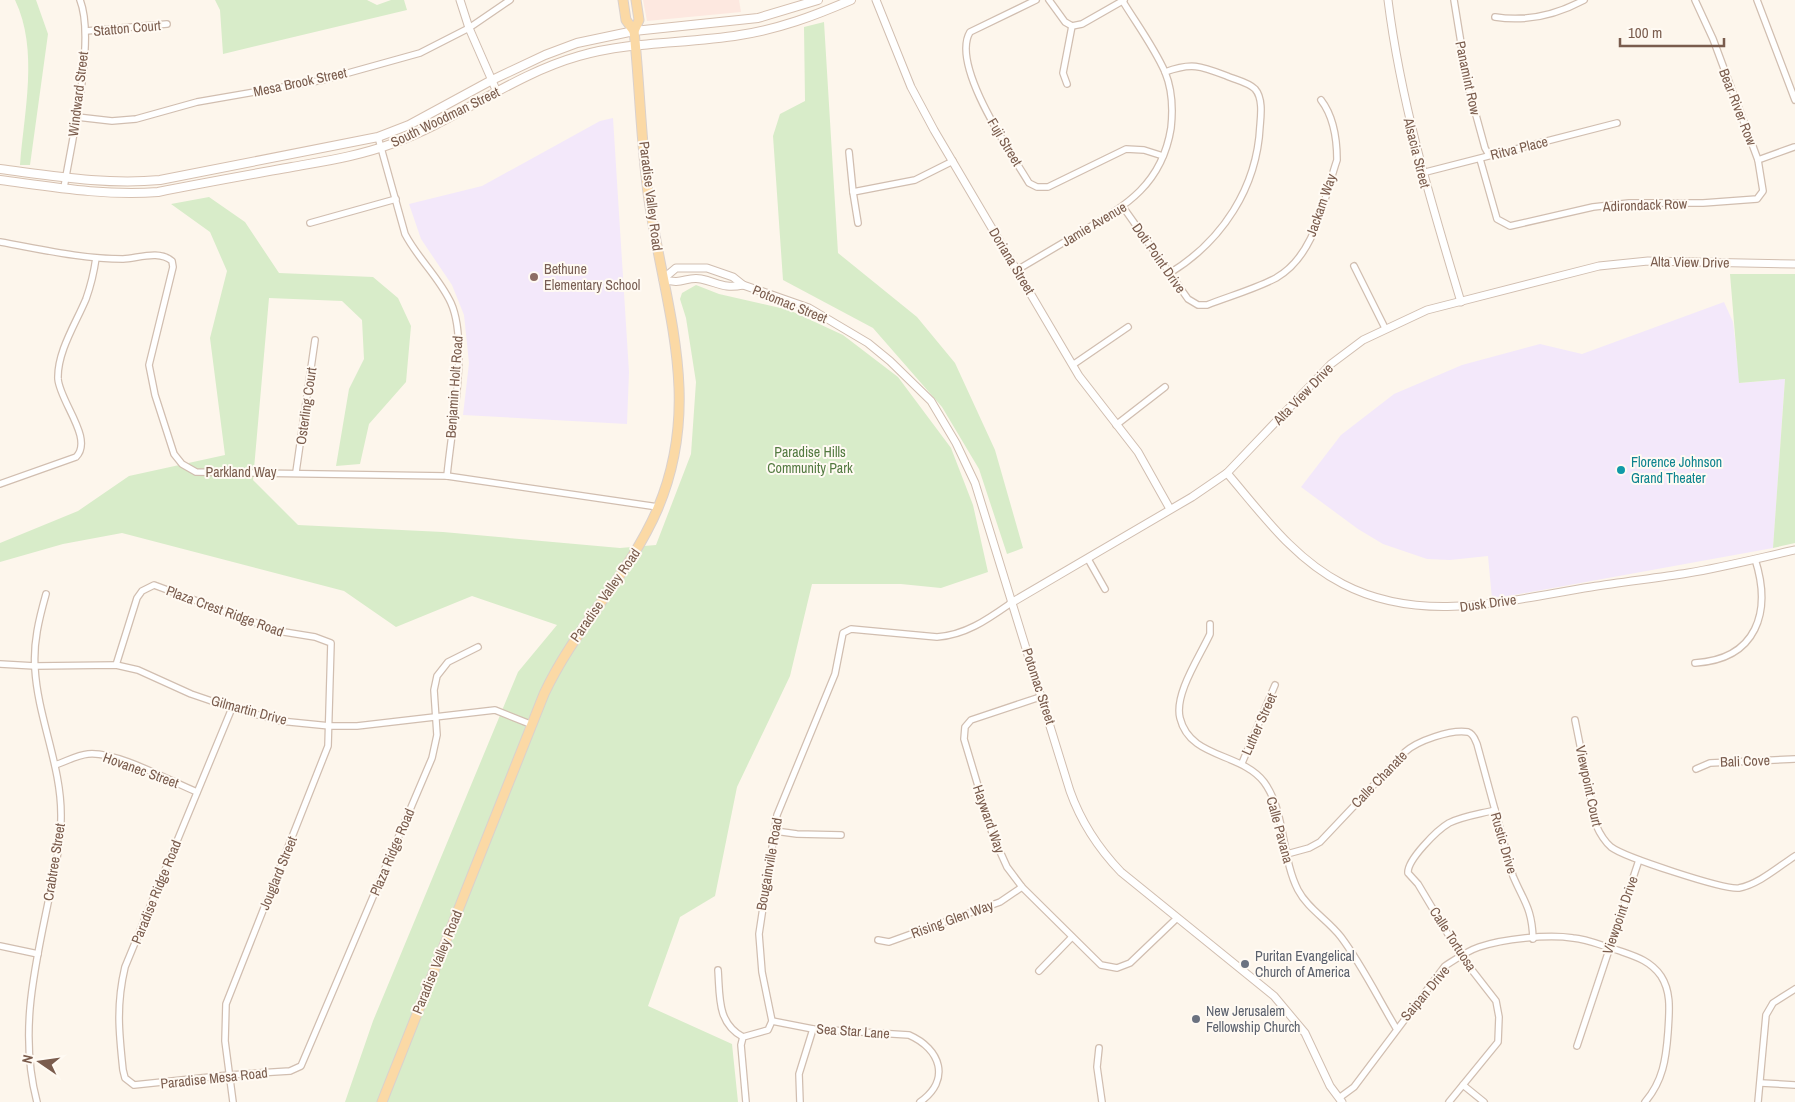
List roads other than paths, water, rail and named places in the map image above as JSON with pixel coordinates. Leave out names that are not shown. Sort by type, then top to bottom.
[{"type":"main road","name":"Paradise Valley Road","points":[[382,1102],[530,724],[561,659],[589,617],[624,573],[658,507],[675,449],[679,424],[680,396],[677,347],[649,199],[634,31],[626,20],[623,0]]},
{"type":"main road","name":"Paradise Valley Road","points":[[634,31],[639,20],[636,0]]},
{"type":"main road","name":"South Woodman Street","points":[[0,168],[65,178],[111,182],[160,180],[378,137],[409,125],[492,80],[545,55],[577,43],[634,31],[758,18],[818,0]]},
{"type":"main road","name":"South Woodman Street","points":[[0,180],[130,194],[158,192],[348,156],[412,136],[497,92],[577,56],[600,50],[636,45],[738,36],[764,31],[795,23],[851,0]]},
{"type":"street","name":"Windward Street","points":[[64,188],[77,117],[86,31],[80,0]]},
{"type":"street","points":[[460,0],[469,28],[497,92]]},
{"type":"street","name":"Mesa Brook Street","points":[[77,117],[112,121],[136,118],[197,102],[323,80],[420,53],[469,28],[510,0]]},
{"type":"street","name":"Doriana Street","points":[[876,0],[911,87],[953,161],[1074,364],[1079,376],[1138,452],[1170,509]]},
{"type":"street","name":"Fuji Street","points":[[1036,0],[970,32],[965,46],[980,99],[1029,183],[1037,187],[1048,186],[1126,149],[1144,150],[1163,156]]},
{"type":"street","points":[[1049,0],[1065,22],[1072,26],[1082,24],[1123,0]]},
{"type":"street","name":"Jamie Avenue","points":[[1017,270],[1123,207],[1147,184],[1163,156],[1170,136],[1172,114],[1165,72],[1123,0]]},
{"type":"street","name":"Alsacia Street","points":[[1388,0],[1404,96],[1422,173],[1461,302]]},
{"type":"street","name":"Panamint Row","points":[[1454,0],[1468,86],[1485,148],[1489,155]]},
{"type":"street","points":[[1495,17],[1507,19],[1535,18],[1566,10],[1584,0]]},
{"type":"street","name":"Bear River Row","points":[[1695,0],[1713,39],[1758,160]]},
{"type":"street","points":[[1757,0],[1795,100]]},
{"type":"street","name":"Statton Court","points":[[86,31],[168,24]]},
{"type":"street","points":[[1067,84],[1063,73],[1072,26]]},
{"type":"street","points":[[1165,72],[1184,66],[1199,66],[1249,85],[1260,96],[1261,113],[1255,162],[1247,186],[1235,210],[1200,252],[1170,273]]},
{"type":"street","name":"Jackam Way","points":[[1198,304],[1207,305],[1276,278],[1290,267],[1307,247],[1336,160],[1337,148],[1330,112],[1321,100]]},
{"type":"street","name":"Ritva Place","points":[[1422,173],[1617,123]]},
{"type":"street","name":"Benjamin Holt Road","points":[[378,137],[405,234],[412,248],[446,292],[458,326],[459,357],[447,476]]},
{"type":"street","points":[[1758,160],[1794,147]]},
{"type":"street","points":[[848,152],[858,223]]},
{"type":"street","name":"Adirondack Row","points":[[1480,159],[1496,219],[1510,226],[1593,206],[1629,203],[1703,203],[1755,200],[1761,196],[1763,191],[1758,160]]},
{"type":"street","points":[[853,192],[915,180],[953,161]]},
{"type":"street","points":[[310,222],[396,199]]},
{"type":"street","name":"Doti Point Drive","points":[[1123,207],[1188,299],[1198,304]]},
{"type":"street","name":"Parkland Way","points":[[0,242],[96,258],[124,259],[161,255],[172,261],[173,267],[149,364],[155,395],[174,454],[182,464],[196,472],[296,472],[447,476],[658,507]]},
{"type":"street","points":[[0,484],[76,457],[81,451],[82,439],[62,396],[58,372],[62,353],[92,282],[96,258]]},
{"type":"street","name":"Alta View Drive","points":[[857,629],[944,636],[974,628],[1227,473],[1331,364],[1363,340],[1385,328],[1427,310],[1599,266],[1648,261],[1795,264]]},
{"type":"street","points":[[1354,266],[1385,328]]},
{"type":"street","name":"Potomac Street","points":[[663,279],[676,268],[707,268],[733,277],[743,285],[809,308],[836,323],[890,361],[931,401],[956,443],[975,483],[1043,696],[1070,791],[1087,828],[1102,851],[1121,872],[1176,919],[1274,996],[1298,1021],[1338,1101]]},
{"type":"street","name":"Potomac Street","points":[[663,279],[675,283],[700,279],[730,288],[743,285]]},
{"type":"street","points":[[1074,364],[1128,327]]},
{"type":"street","name":"Osterling Court","points":[[296,472],[315,340]]},
{"type":"street","points":[[1116,425],[1165,387]]},
{"type":"street","name":"Dusk Drive","points":[[1227,473],[1283,538],[1312,564],[1357,591],[1384,600],[1412,606],[1465,607],[1688,573],[1795,550]]},
{"type":"street","points":[[1088,559],[1105,589]]},
{"type":"street","points":[[1696,663],[1715,662],[1729,656],[1746,641],[1755,629],[1760,614],[1762,598],[1755,559]]},
{"type":"street","name":"Plaza Crest Ridge Road","points":[[116,665],[137,598],[142,591],[154,585],[278,631],[315,637],[332,644]]},
{"type":"street","name":"Crabtree Street","points":[[36,1102],[29,1063],[30,988],[60,836],[60,796],[37,688],[35,666],[36,635],[46,594]]},
{"type":"street","name":"Calle Pavana","points":[[1210,624],[1210,634],[1179,699],[1180,718],[1187,733],[1199,746],[1242,763],[1258,775],[1271,794],[1295,883],[1306,903],[1339,935],[1396,1028]]},
{"type":"street","name":"Bougainville Road","points":[[772,1021],[762,972],[759,934],[775,830],[785,791],[835,674],[843,634],[851,629],[857,629]]},
{"type":"street","name":"Jouglard Street","points":[[233,1102],[224,1019],[226,1004],[328,746],[332,644]]},
{"type":"street","name":"Plaza Ridge Road","points":[[299,1068],[307,1054],[430,764],[437,735],[434,690],[440,671],[448,662],[478,647]]},
{"type":"street","name":"Gilmartin Drive","points":[[0,664],[35,666],[116,665],[138,670],[232,708],[280,721],[330,726],[357,726],[495,710],[530,724]]},
{"type":"street","name":"Luther Street","points":[[1242,763],[1276,686]]},
{"type":"street","name":"Hayward Way","points":[[1043,696],[971,720],[964,731],[964,738],[998,850],[1022,887],[1101,965],[1111,968],[1130,963],[1176,919]]},
{"type":"street","name":"Paradise Ridge Road","points":[[129,1082],[123,1070],[118,1022],[121,986],[125,968],[232,708]]},
{"type":"street","name":"Viewpoint Court","points":[[1575,720],[1596,825],[1601,836],[1611,847],[1639,860]]},
{"type":"street","name":"Calle Chanate","points":[[1287,854],[1309,848],[1320,842],[1414,744],[1429,738],[1468,732],[1474,736],[1477,744]]},
{"type":"street","name":"Rustic Drive","points":[[1477,744],[1513,876],[1521,896],[1529,908],[1532,919],[1533,939]]},
{"type":"street","name":"Hovanec Street","points":[[54,765],[86,754],[99,754],[117,758],[197,792]]},
{"type":"street","name":"Bali Cove","points":[[1696,769],[1710,763],[1795,759]]},
{"type":"street","name":"Calle Tortuosa","points":[[1449,1102],[1498,1042],[1500,1034],[1496,1001],[1461,956],[1418,884],[1408,873],[1408,868],[1411,861],[1438,832],[1450,823],[1495,810]]},
{"type":"street","points":[[775,830],[797,834],[842,835]]},
{"type":"street","name":"Viewpoint Drive","points":[[1577,1046],[1639,860],[1732,888],[1752,884],[1795,856]]},
{"type":"street","name":"Rising Glen Way","points":[[878,940],[888,942],[1000,902],[1022,887]]},
{"type":"street","points":[[1039,971],[1072,937]]},
{"type":"street","name":"Saipan Drive","points":[[1338,1101],[1354,1086],[1396,1028],[1446,966],[1461,956],[1489,944],[1533,939],[1574,938],[1646,960],[1658,972],[1667,989],[1670,1006],[1666,1060],[1657,1085],[1645,1102]]},
{"type":"street","points":[[0,946],[38,954]]},
{"type":"street","points":[[718,970],[722,1016],[732,1031],[744,1037],[768,1030],[772,1021]]},
{"type":"street","points":[[1758,1102],[1766,1015],[1773,1003],[1795,989]]},
{"type":"street","name":"Sea Star Lane","points":[[772,1021],[813,1028],[909,1035],[919,1040],[937,1058],[939,1074],[931,1094],[920,1102]]},
{"type":"street","points":[[800,1102],[799,1074],[813,1028]]},
{"type":"street","points":[[744,1037],[740,1045],[746,1102]]},
{"type":"street","points":[[1099,1048],[1097,1067],[1102,1102]]},
{"type":"street","name":"Paradise Mesa Road","points":[[129,1082],[139,1086],[229,1075],[290,1071],[299,1068]]},
{"type":"street","points":[[1761,1083],[1795,1085]]},
{"type":"street","points":[[1463,1085],[1484,1102]]},
{"type":"place","name":"Bethune Elementary School","points":[[534,277]]},
{"type":"place","name":"Florence Johnson Grand Theater","points":[[1621,470]]},
{"type":"place","name":"Puritan Evangelical Church of America","points":[[1245,964]]},
{"type":"place","name":"New Jerusalem Fellowship Church","points":[[1196,1019]]},
{"type":"park label","name":"Paradise Hills Community Park","points":[[810,460]]}]
